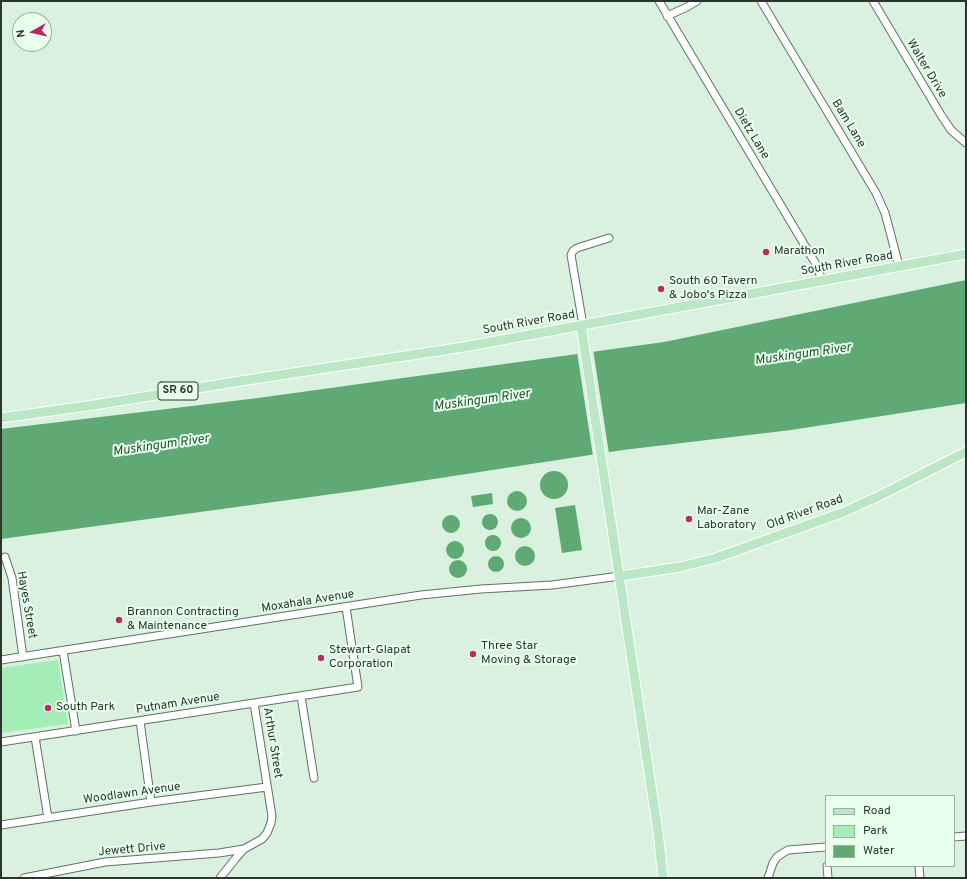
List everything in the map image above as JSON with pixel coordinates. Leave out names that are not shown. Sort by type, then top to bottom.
[{"type":"main road","name":"South River Road","points":[[1,418],[94,405],[464,347],[966,254]]},
{"type":"main road","points":[[582,325],[658,832],[663,878]]},
{"type":"main road","name":"Old River Road","points":[[620,576],[680,567],[716,558],[844,512],[966,452]]},
{"type":"street","name":"Dietz Lane","points":[[659,1],[802,240],[817,266],[822,280]]},
{"type":"street","points":[[667,16],[698,1]]},
{"type":"street","name":"Bam Lane","points":[[761,1],[879,198],[888,221],[899,266]]},
{"type":"street","name":"Walter Drive","points":[[873,1],[941,115],[951,130],[966,143]]},
{"type":"street","points":[[582,325],[571,255],[577,248],[609,238]]},
{"type":"street","name":"Hayes Street","points":[[5,557],[12,578],[23,657]]},
{"type":"street","name":"Moxahala Avenue","points":[[1,660],[421,595],[481,589],[552,585],[620,576]]},
{"type":"street","name":"Putnam Avenue","points":[[1,742],[358,687],[346,607]]},
{"type":"street","points":[[63,651],[76,731]]},
{"type":"street","points":[[301,696],[314,778]]},
{"type":"street","name":"Arthur Street","points":[[244,850],[262,839],[267,833],[272,816],[254,703]]},
{"type":"street","points":[[140,721],[151,802]]},
{"type":"street","points":[[35,737],[48,818]]},
{"type":"street","name":"Woodlawn Avenue","points":[[1,825],[151,802],[267,787]]},
{"type":"street","points":[[955,837],[966,836]]},
{"type":"street","points":[[768,878],[773,863],[777,857],[788,850],[825,848]]},
{"type":"street","points":[[220,878],[244,850]]},
{"type":"street","name":"Jewett Drive","points":[[24,878],[56,874],[105,862],[244,850]]},
{"type":"street","points":[[827,867],[828,878]]},
{"type":"street","points":[[919,867],[920,878]]},
{"type":"green space","points":[[58,660],[68,724],[1,733],[1,668]]},
{"type":"water","name":"Muskingum River","points":[[966,280],[966,403],[791,430],[623,450],[362,490],[1,539],[1,429],[258,398],[664,342]]},
{"type":"water","points":[[554,471],[564,475],[568,485],[564,495],[554,499],[544,495],[540,485],[544,475]]},
{"type":"water","points":[[517,491],[524,494],[527,501],[524,508],[517,511],[510,508],[507,501],[510,494]]},
{"type":"water","points":[[492,493],[493,504],[473,507],[471,496]]},
{"type":"water","points":[[575,505],[582,550],[562,553],[555,508]]},
{"type":"water","points":[[490,514],[497,519],[498,522],[493,529],[490,530],[483,525],[482,522],[487,515]]},
{"type":"water","points":[[451,515],[457,518],[460,524],[457,530],[451,533],[445,530],[442,524],[445,518]]},
{"type":"water","points":[[521,518],[528,521],[531,528],[528,535],[521,538],[514,535],[511,528],[514,521]]},
{"type":"water","points":[[493,535],[500,540],[501,543],[496,550],[493,551],[486,546],[485,543],[490,536]]},
{"type":"water","points":[[455,541],[461,544],[464,550],[461,556],[455,559],[449,556],[446,550],[449,544]]},
{"type":"water","points":[[525,546],[532,549],[535,556],[532,563],[525,566],[518,563],[515,556],[518,549]]},
{"type":"water","points":[[496,556],[503,561],[504,564],[499,571],[496,572],[489,567],[488,564],[493,557]]},
{"type":"water","points":[[458,560],[464,563],[467,569],[464,575],[458,578],[452,575],[449,569],[452,563]]},
{"type":"pier","points":[[593,349],[609,454],[593,456],[577,352]]},
{"type":"place","name":"Marathon","points":[[766,252]]},
{"type":"place","name":"South 60 Tavern & Jobo's Pizza","points":[[661,289]]},
{"type":"place","name":"Mar-Zane Laboratory","points":[[689,519]]},
{"type":"place","name":"Brannon Contracting & Maintenance","points":[[119,620]]},
{"type":"place","name":"Three Star Moving & Storage","points":[[473,654]]},
{"type":"place","name":"Stewart-Glapat Corporation","points":[[321,658]]},
{"type":"place","name":"South Park","points":[[48,708]]}]
